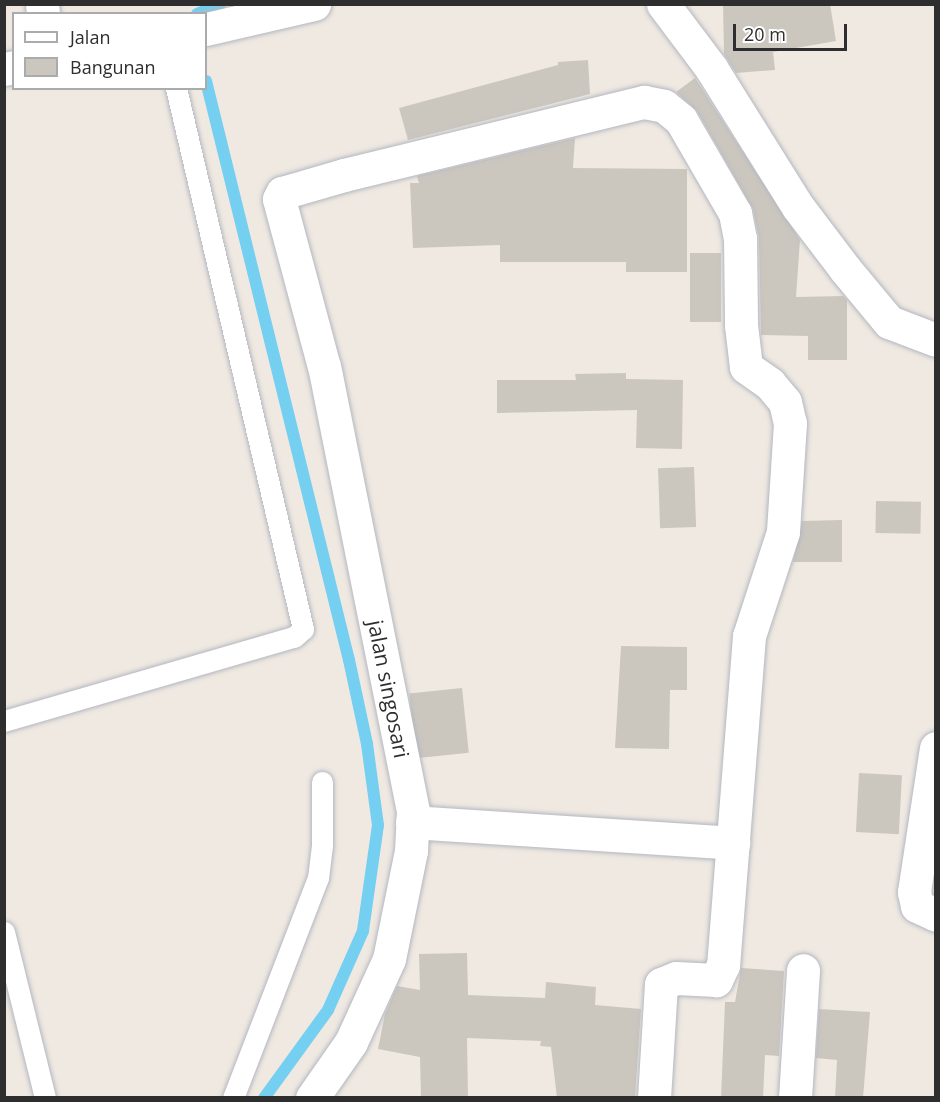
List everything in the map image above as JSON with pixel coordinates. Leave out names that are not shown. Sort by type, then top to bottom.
[{"type":"street","points":[[209,28],[314,4]]},
{"type":"street","points":[[663,4],[711,68],[798,207],[845,269],[889,322],[936,340]]},
{"type":"street","name":"jalan singosari","points":[[312,1098],[351,1042],[389,959],[411,850],[412,822],[389,687],[299,264],[280,208],[282,193],[344,174],[644,102],[664,106],[681,120],[735,213],[740,238],[741,325],[746,367],[770,384],[785,402],[790,423],[783,532],[749,636],[733,843]]},
{"type":"street","points":[[936,748],[914,892],[918,906],[936,915]]},
{"type":"street","points":[[412,822],[733,843],[720,977],[716,981],[676,978],[661,984],[654,1098]]},
{"type":"street","points":[[795,1098],[803,970]]},
{"type":"lane","points":[[4,722],[294,636],[303,629],[176,90]]},
{"type":"lane","points":[[232,1098],[318,878],[322,846],[322,782]]},
{"type":"lane","points":[[4,932],[45,1098]]},
{"type":"building","points":[[723,4],[830,4],[836,41],[773,52],[775,70],[736,73],[724,54]]},
{"type":"building","points":[[588,60],[590,94],[408,140],[399,108],[558,65],[558,62]]},
{"type":"building","points":[[695,78],[800,240],[796,297],[843,296],[847,300],[847,360],[808,360],[808,336],[761,335],[759,238],[753,209],[697,111],[676,92]]},
{"type":"building","points":[[575,138],[573,168],[687,169],[687,272],[626,272],[626,262],[500,262],[500,245],[413,248],[410,183],[419,183],[417,176]]},
{"type":"building","points":[[690,253],[721,253],[721,322],[690,322]]},
{"type":"building","points":[[626,373],[626,379],[683,380],[682,449],[636,448],[637,410],[497,413],[497,380],[576,380],[575,374]]},
{"type":"building","points":[[694,467],[696,527],[660,528],[658,468]]},
{"type":"building","points":[[876,501],[921,502],[920,534],[875,533]]},
{"type":"building","points":[[842,520],[842,562],[793,562],[802,521]]},
{"type":"building","points":[[621,646],[687,647],[687,690],[670,690],[669,749],[615,748]]},
{"type":"building","points":[[462,688],[469,753],[416,758],[409,694]]},
{"type":"building","points":[[859,773],[902,775],[899,834],[856,832]]},
{"type":"building","points":[[467,953],[468,995],[545,998],[546,982],[596,987],[595,1005],[641,1009],[635,1098],[557,1098],[551,1047],[540,1046],[541,1041],[467,1038],[468,1098],[421,1098],[420,1057],[378,1049],[385,1014],[397,986],[420,990],[419,954]]},
{"type":"building","points":[[741,968],[784,971],[779,1056],[765,1055],[763,1098],[721,1098],[725,1002],[735,1002]]},
{"type":"building","points":[[819,1009],[870,1012],[863,1098],[835,1098],[837,1060],[816,1058]]},
{"type":"waterway","points":[[202,12],[220,4]]},
{"type":"waterway","points":[[207,85],[349,660],[367,744],[378,825],[363,931],[328,1010],[264,1098]]}]
